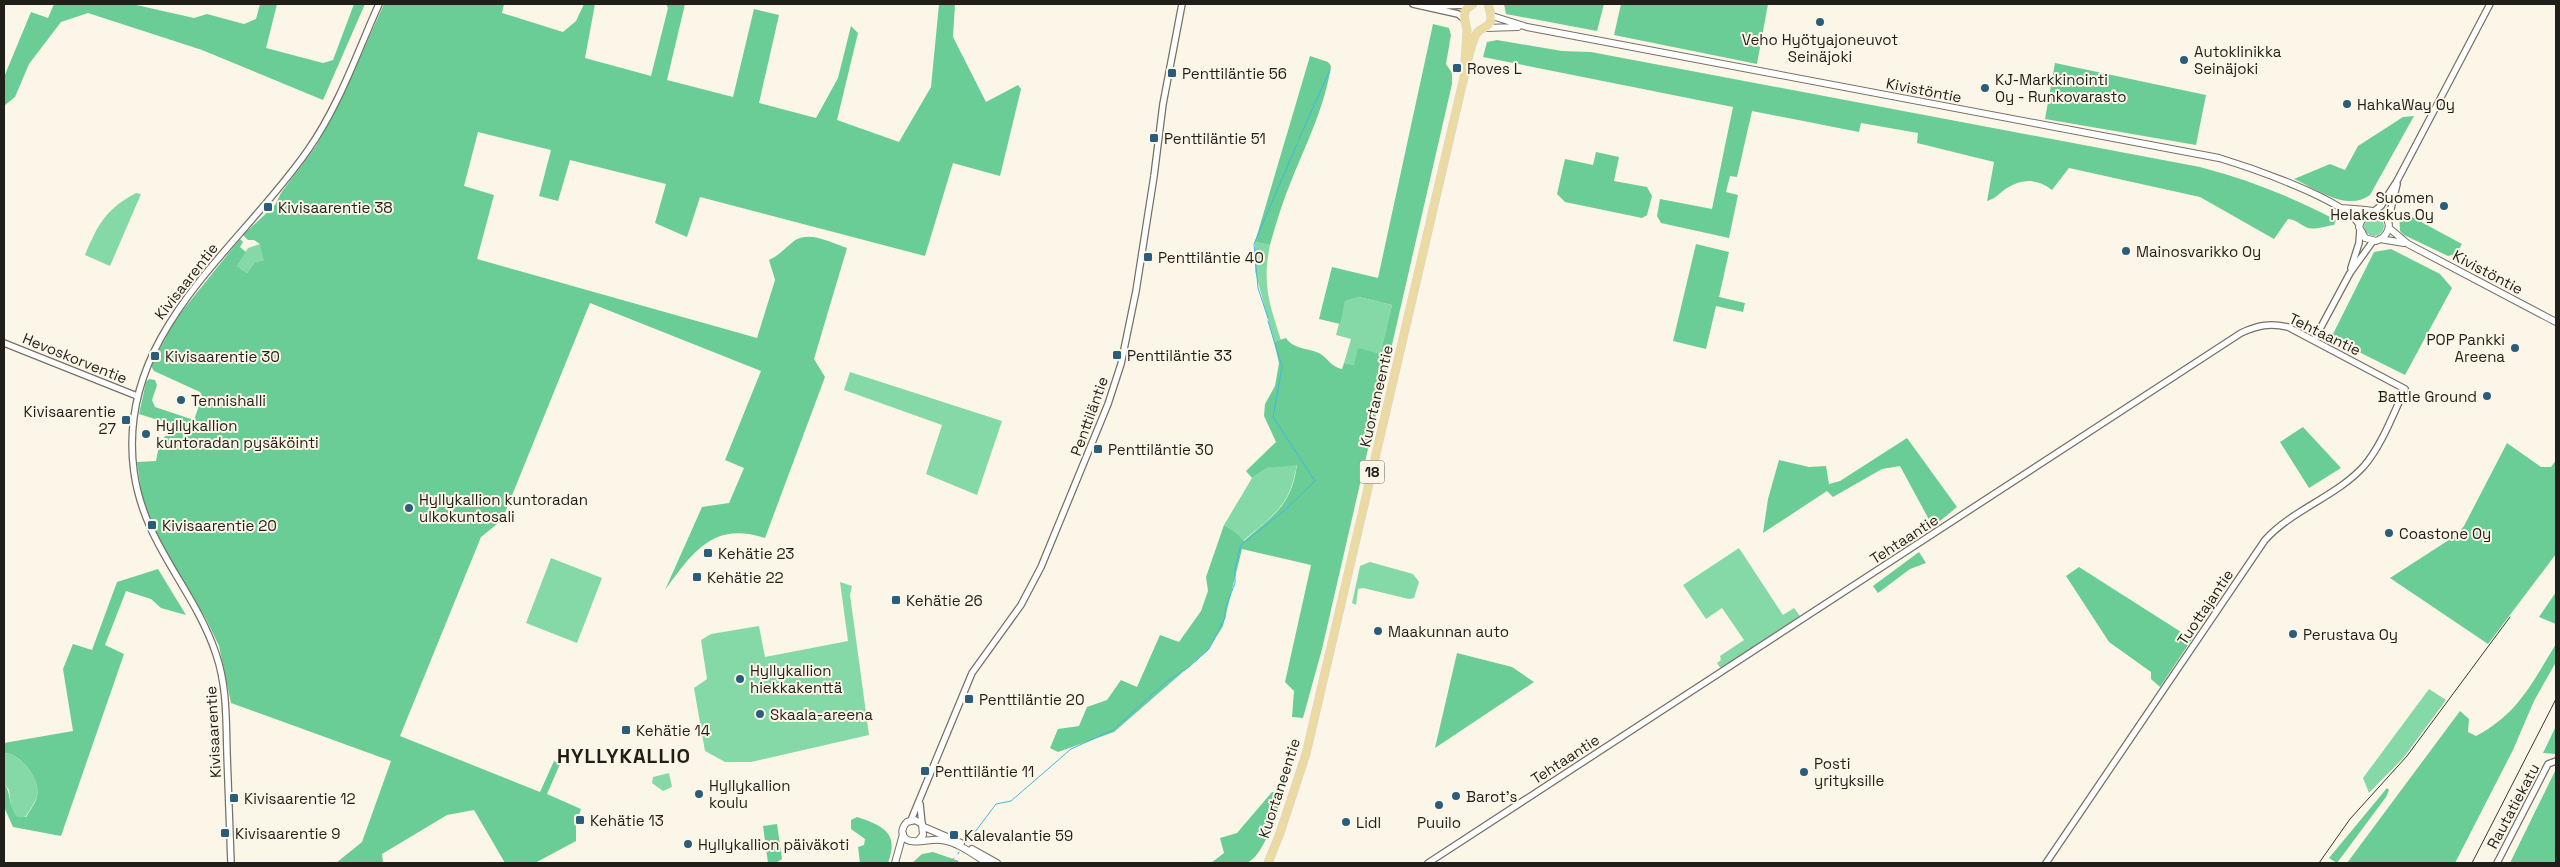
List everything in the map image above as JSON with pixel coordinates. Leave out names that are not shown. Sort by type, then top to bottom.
[{"type":"highway","name":"18","points":[[1465,20],[1466,9],[1472,4]]},
{"type":"highway","points":[[1482,4],[1490,10]]},
{"type":"highway","name":"18","points":[[1483,29],[1490,10]]},
{"type":"highway","points":[[1465,20],[1470,28],[1483,29]]},
{"type":"highway","name":"Kuortaneentie","points":[[1464,77],[1465,20]]},
{"type":"highway","name":"Kuortaneentie","points":[[1268,863],[1295,790],[1320,699],[1464,77],[1474,38],[1483,29]]},
{"type":"main road","name":"Kivistöntie","points":[[1490,10],[1527,27]]},
{"type":"main road","name":"Kivistöntie","points":[[1483,29],[1527,27],[2219,158],[2267,174],[2338,207],[2372,211]]},
{"type":"main road","name":"Kivistöntie","points":[[2338,207],[2359,227]]},
{"type":"main road","points":[[2372,211],[2383,214],[2388,224],[2380,239],[2373,241],[2365,238],[2359,227],[2363,216],[2372,211]]},
{"type":"main road","name":"Kivistöntie","points":[[2388,224],[2408,244],[2556,322]]},
{"type":"main road","name":"Kivistöntie","points":[[2380,239],[2408,244]]},
{"type":"main road","points":[[895,863],[904,825],[911,820],[929,831],[953,838],[997,863]]},
{"type":"main road","points":[[898,854],[923,835],[923,826]]},
{"type":"main road","points":[[903,834],[905,838],[915,841],[943,840],[966,850],[987,863]]},
{"type":"street","name":"Kivisaarentie","points":[[231,863],[226,712],[222,679],[216,652],[203,624],[160,550],[144,514],[133,470],[132,439],[136,396],[147,363],[171,318],[292,172],[312,144],[333,106],[379,4]]},
{"type":"street","name":"Penttiläntie","points":[[911,820],[972,673],[1017,612],[1041,567],[1108,404],[1121,364],[1136,291],[1163,104],[1182,4]]},
{"type":"street","points":[[1413,4],[1458,14],[1465,20]]},
{"type":"street","points":[[1424,6],[1472,4]]},
{"type":"street","points":[[2372,211],[2381,206],[2398,181],[2490,4]]},
{"type":"street","points":[[2388,224],[2398,181]]},
{"type":"street","points":[[2350,273],[2359,243],[2359,227]]},
{"type":"street","points":[[2314,340],[2350,273],[2373,241]]},
{"type":"street","name":"Tehtaantie","points":[[1428,863],[2241,333],[2257,326],[2273,324],[2288,327],[2405,389]]},
{"type":"street","name":"Hevoskorventie","points":[[4,343],[136,396]]},
{"type":"street","name":"Tuottajantie","points":[[2046,863],[2266,540],[2286,521],[2352,478],[2364,466],[2405,389]]},
{"type":"street","name":"Rautatiekatu","points":[[2497,863],[2548,764],[2554,761]]},
{"type":"street","name":"Penttiläntie","points":[[920,802],[923,826]]},
{"type":"green space","points":[[54,4],[132,4],[194,18],[207,14],[244,24],[256,19],[260,4],[277,4],[266,48],[323,63],[333,60],[354,4],[365,4],[323,100],[202,50],[88,13],[61,22],[29,64],[15,97],[4,106],[4,77],[31,12],[48,18]]},
{"type":"green space","points":[[384,4],[504,4],[502,13],[563,32],[576,21],[584,4],[595,4],[585,58],[651,76],[668,8],[666,4],[685,4],[667,80],[733,97],[754,9],[779,15],[759,103],[816,118],[838,78],[851,26],[858,33],[837,120],[899,142],[931,87],[939,4],[955,4],[953,37],[986,102],[1018,85],[1021,89],[1000,176],[953,163],[925,256],[700,197],[687,237],[655,223],[666,184],[570,160],[558,201],[539,196],[551,150],[478,132],[464,186],[494,195],[477,259],[757,338],[775,280],[769,260],[794,241],[806,237],[821,238],[847,248],[814,359],[825,377],[765,538],[747,534],[731,534],[718,537],[706,543],[685,563],[665,590],[702,507],[729,503],[744,468],[725,460],[761,371],[590,303],[502,520],[481,537],[400,736],[540,792],[554,761],[560,764],[547,794],[581,809],[576,824],[576,841],[535,863],[505,863],[474,810],[447,815],[382,854],[383,863],[336,863],[362,842],[391,761],[231,703],[219,646],[206,619],[154,533],[143,504],[137,462],[156,461],[163,439],[174,432],[174,425],[139,414],[146,382],[149,379],[155,380],[157,385],[152,400],[155,407],[194,420],[202,397],[200,392],[154,371],[151,366],[175,320],[240,239],[243,242],[240,247],[246,252],[237,266],[247,273],[255,262],[264,260],[260,244],[254,240],[248,240],[243,235],[275,205],[281,193],[316,146],[345,91]]},
{"type":"green space","points":[[1504,4],[1604,4],[1597,31],[1506,14]]},
{"type":"green space","points":[[1621,4],[1768,4],[1757,64],[1614,35]]},
{"type":"green space","points":[[1433,24],[1449,28],[1451,35],[1446,64],[1452,73],[1452,84],[1322,649],[1303,718],[1292,717],[1294,691],[1285,682],[1311,565],[1242,549],[1223,626],[1208,650],[1114,732],[1058,752],[1050,748],[1058,729],[1079,726],[1087,707],[1107,700],[1121,680],[1137,687],[1160,635],[1179,642],[1201,611],[1208,591],[1206,577],[1224,525],[1234,531],[1244,541],[1272,517],[1285,501],[1294,479],[1297,465],[1267,468],[1252,478],[1246,471],[1276,442],[1264,416],[1265,404],[1275,386],[1279,363],[1274,342],[1286,338],[1296,346],[1319,353],[1335,366],[1342,369],[1344,363],[1354,365],[1358,348],[1380,354],[1392,305],[1359,297],[1345,301],[1340,324],[1319,319],[1332,267],[1378,278]]},
{"type":"green space","points":[[1497,40],[1562,51],[1591,52],[2200,167],[2269,189],[2336,220],[2334,225],[2312,229],[2288,219],[2274,239],[2200,197],[2069,168],[2052,190],[2036,182],[2025,181],[2013,185],[1987,201],[1994,162],[1917,143],[1918,133],[1861,123],[1859,132],[1752,111],[1737,177],[1730,176],[1726,192],[1738,195],[1729,238],[1661,223],[1657,216],[1660,199],[1712,209],[1733,107],[1483,57],[1487,42]]},
{"type":"green space","points":[[1310,56],[1328,62],[1331,66],[1324,95],[1315,124],[1277,220],[1270,245],[1255,242]]},
{"type":"green space","points":[[2055,63],[2206,95],[2196,145],[2045,119]]},
{"type":"green space","points":[[2414,116],[2370,195],[2361,200],[2342,200],[2332,197],[2294,179],[2330,164],[2345,170],[2358,146],[2403,117]]},
{"type":"green space","points":[[1596,152],[1619,157],[1614,181],[1647,187],[1652,196],[1647,215],[1642,218],[1565,202],[1557,194],[1565,159],[1593,165]]},
{"type":"green space","points":[[136,193],[141,194],[110,266],[85,255],[94,234],[104,218],[117,205]]},
{"type":"green space","points":[[2399,210],[2462,244],[2456,254],[2448,256],[2404,235],[2400,231]]},
{"type":"green space","points":[[2374,216],[2381,219],[2384,226],[2381,233],[2374,236],[2367,233],[2364,226],[2367,219]]},
{"type":"green space","points":[[269,241],[273,258],[255,262],[247,273],[237,266],[248,248]]},
{"type":"green space","points":[[1255,242],[1270,245],[1267,271],[1268,293],[1281,340],[1274,342],[1255,271]]},
{"type":"green space","points":[[1696,244],[1729,252],[1719,297],[1745,303],[1743,312],[1716,306],[1706,349],[1673,341]]},
{"type":"green space","points":[[2391,249],[2440,274],[2452,288],[2405,375],[2331,338],[2374,252]]},
{"type":"green space","points":[[1359,297],[1392,305],[1380,354],[1354,365],[1344,363],[1351,339],[1336,335],[1345,301]]},
{"type":"green space","points":[[850,372],[1002,421],[977,495],[926,474],[942,425],[844,390]]},
{"type":"green space","points":[[2303,427],[2341,468],[2309,488],[2280,442]]},
{"type":"green space","points":[[1907,438],[1957,507],[1933,527],[1900,466],[1882,469],[1833,497],[1827,491],[1763,533],[1768,499],[1779,460],[1809,467],[1826,466],[1829,484],[1840,481]]},
{"type":"green space","points":[[2507,443],[2541,467],[2551,467],[2556,460],[2556,554],[2488,644],[2390,578],[2455,536],[2464,526]]},
{"type":"green space","points":[[1297,464],[1290,490],[1279,509],[1243,541],[1234,531],[1224,525],[1252,478],[1267,468]]},
{"type":"green space","points":[[1739,548],[1783,615],[1794,608],[1800,616],[1721,669],[1717,663],[1721,660],[1720,656],[1744,640],[1722,608],[1706,619],[1683,585]]},
{"type":"green space","points":[[1919,552],[1926,563],[1910,569],[1878,593],[1873,586]]},
{"type":"green space","points":[[551,558],[602,578],[577,643],[526,623]]},
{"type":"green space","points":[[1370,562],[1413,574],[1419,582],[1414,598],[1409,599],[1363,588],[1358,589],[1356,605],[1352,603],[1360,566]]},
{"type":"green space","points":[[2079,567],[2192,639],[2160,687],[2151,679],[2151,672],[2109,642],[2066,576]]},
{"type":"green space","points":[[158,569],[186,615],[161,608],[151,599],[126,591],[105,645],[124,654],[61,836],[13,827],[4,807],[4,783],[13,809],[18,817],[26,817],[35,801],[37,790],[33,775],[23,762],[10,754],[4,753],[4,743],[73,731],[63,669],[73,644],[92,650],[117,582]]},
{"type":"green space","points":[[840,582],[852,586],[850,595],[869,735],[751,762],[725,762],[705,751],[694,688],[707,679],[701,640],[711,634],[759,626],[765,657],[848,641]]},
{"type":"green space","points":[[2556,592],[2556,624],[2539,617]]},
{"type":"green space","points":[[2556,644],[2556,662],[2534,701],[2513,750],[2455,863],[2347,863],[2460,711],[2469,719],[2468,732],[2476,736],[2491,727],[2503,718],[2523,696]]},
{"type":"green space","points":[[1457,653],[1512,667],[1534,682],[1435,748]]},
{"type":"green space","points":[[2429,689],[2446,700],[2404,757],[2369,793],[2363,778]]},
{"type":"green space","points":[[2556,726],[2556,754],[2543,753]]},
{"type":"green space","points":[[4,753],[10,754],[23,762],[36,782],[37,796],[25,817],[18,817],[12,812],[9,790],[4,783]]},
{"type":"green space","points":[[2556,769],[2556,863],[2510,863]]},
{"type":"green space","points":[[669,773],[672,787],[663,791],[652,783],[653,777]]},
{"type":"green space","points":[[2387,788],[2389,790],[2386,797],[2337,863],[2329,858]]},
{"type":"green space","points":[[1272,792],[1283,793],[1264,843],[1253,859],[1242,864],[1211,863],[1224,853],[1220,838],[1237,833]]},
{"type":"green space","points":[[857,817],[875,824],[887,832],[892,844],[888,863],[860,863],[858,847],[864,845],[865,839],[851,829],[851,820]]},
{"type":"green space","points":[[777,824],[782,859],[776,863],[768,863],[763,826]]},
{"type":"green space","points":[[933,852],[959,861],[957,863],[912,863],[922,854]]},
{"type":"waterway","points":[[1299,139],[1330,70]]},
{"type":"waterway","points":[[1268,318],[1258,288],[1254,244],[1297,144]]},
{"type":"waterway","points":[[969,840],[996,804],[1011,801],[1071,749],[1113,730],[1166,682],[1189,667],[1209,649],[1225,618],[1226,606],[1235,583],[1235,570],[1241,545],[1285,510],[1315,481],[1273,417],[1282,367],[1268,321]]},
{"type":"waterway","points":[[949,863],[954,858]]},
{"type":"railway","points":[[2319,863],[2350,819],[2407,756],[2510,617]]},
{"type":"railway","points":[[2472,863],[2556,699]]},
{"type":"place","name":"Veho Hyötyajoneuvot Seinäjoki","points":[[1820,22]]},
{"type":"place","name":"Autoklinikka Seinäjoki","points":[[2184,60]]},
{"type":"place","name":"Roves L","points":[[1457,68]]},
{"type":"place","name":"Penttiläntie 56","points":[[1172,73]]},
{"type":"place","name":"KJ-Markkinointi Oy - Runkovarasto","points":[[1985,88]]},
{"type":"place","name":"HahkaWay Oy","points":[[2347,104]]},
{"type":"place","name":"Penttiläntie 51","points":[[1154,138]]},
{"type":"place","name":"Suomen Helakeskus Oy","points":[[2444,206]]},
{"type":"place","name":"Kivisaarentie 38","points":[[268,207]]},
{"type":"place","name":"Mainosvarikko Oy","points":[[2126,251]]},
{"type":"place","name":"Penttiläntie 40","points":[[1148,257]]},
{"type":"place","name":"POP Pankki Areena","points":[[2515,348]]},
{"type":"place","name":"Penttiläntie 33","points":[[1117,355]]},
{"type":"place","name":"Kivisaarentie 30","points":[[155,356]]},
{"type":"place","name":"Battle Ground","points":[[2487,396]]},
{"type":"place","name":"Tennishalli","points":[[181,400]]},
{"type":"place","name":"Kivisaarentie 27","points":[[126,420]]},
{"type":"place","name":"Hyllykallion kuntoradan pysäköinti","points":[[146,434]]},
{"type":"place","name":"Penttiläntie 30","points":[[1098,449]]},
{"type":"place","name":"Hyllykallion kuntoradan ulkokuntosali","points":[[409,508]]},
{"type":"place","name":"Kivisaarentie 20","points":[[152,525]]},
{"type":"place","name":"Coastone Oy","points":[[2389,533]]},
{"type":"place","name":"Kehätie 23","points":[[708,553]]},
{"type":"place","name":"Kehätie 22","points":[[697,577]]},
{"type":"place","name":"Kehätie 26","points":[[896,600]]},
{"type":"place","name":"Maakunnan auto","points":[[1378,631]]},
{"type":"place","name":"Perustava Oy","points":[[2293,634]]},
{"type":"place","name":"Hyllykallion hiekkakenttä","points":[[740,679]]},
{"type":"place","name":"Penttiläntie 20","points":[[969,699]]},
{"type":"place","name":"Skaala-areena","points":[[760,714]]},
{"type":"place","name":"Kehätie 14","points":[[626,730]]},
{"type":"place","name":"Penttiläntie 11","points":[[925,771]]},
{"type":"place","name":"Posti yrityksille","points":[[1804,772]]},
{"type":"place","name":"Hyllykallion koulu","points":[[699,794]]},
{"type":"place","name":"Barot's","points":[[1456,796]]},
{"type":"place","name":"Kivisaarentie 12","points":[[234,798]]},
{"type":"place","name":"Puuilo","points":[[1439,805]]},
{"type":"place","name":"Kehätie 13","points":[[580,820]]},
{"type":"place","name":"Lidl","points":[[1346,822]]},
{"type":"place","name":"Kivisaarentie 9","points":[[225,833]]},
{"type":"place","name":"Kalevalantie 59","points":[[954,835]]},
{"type":"place","name":"Hyllykallion päiväkoti","points":[[688,844]]},
{"type":"district","name":"HYLLYKALLIO","points":[[624,756]]}]
